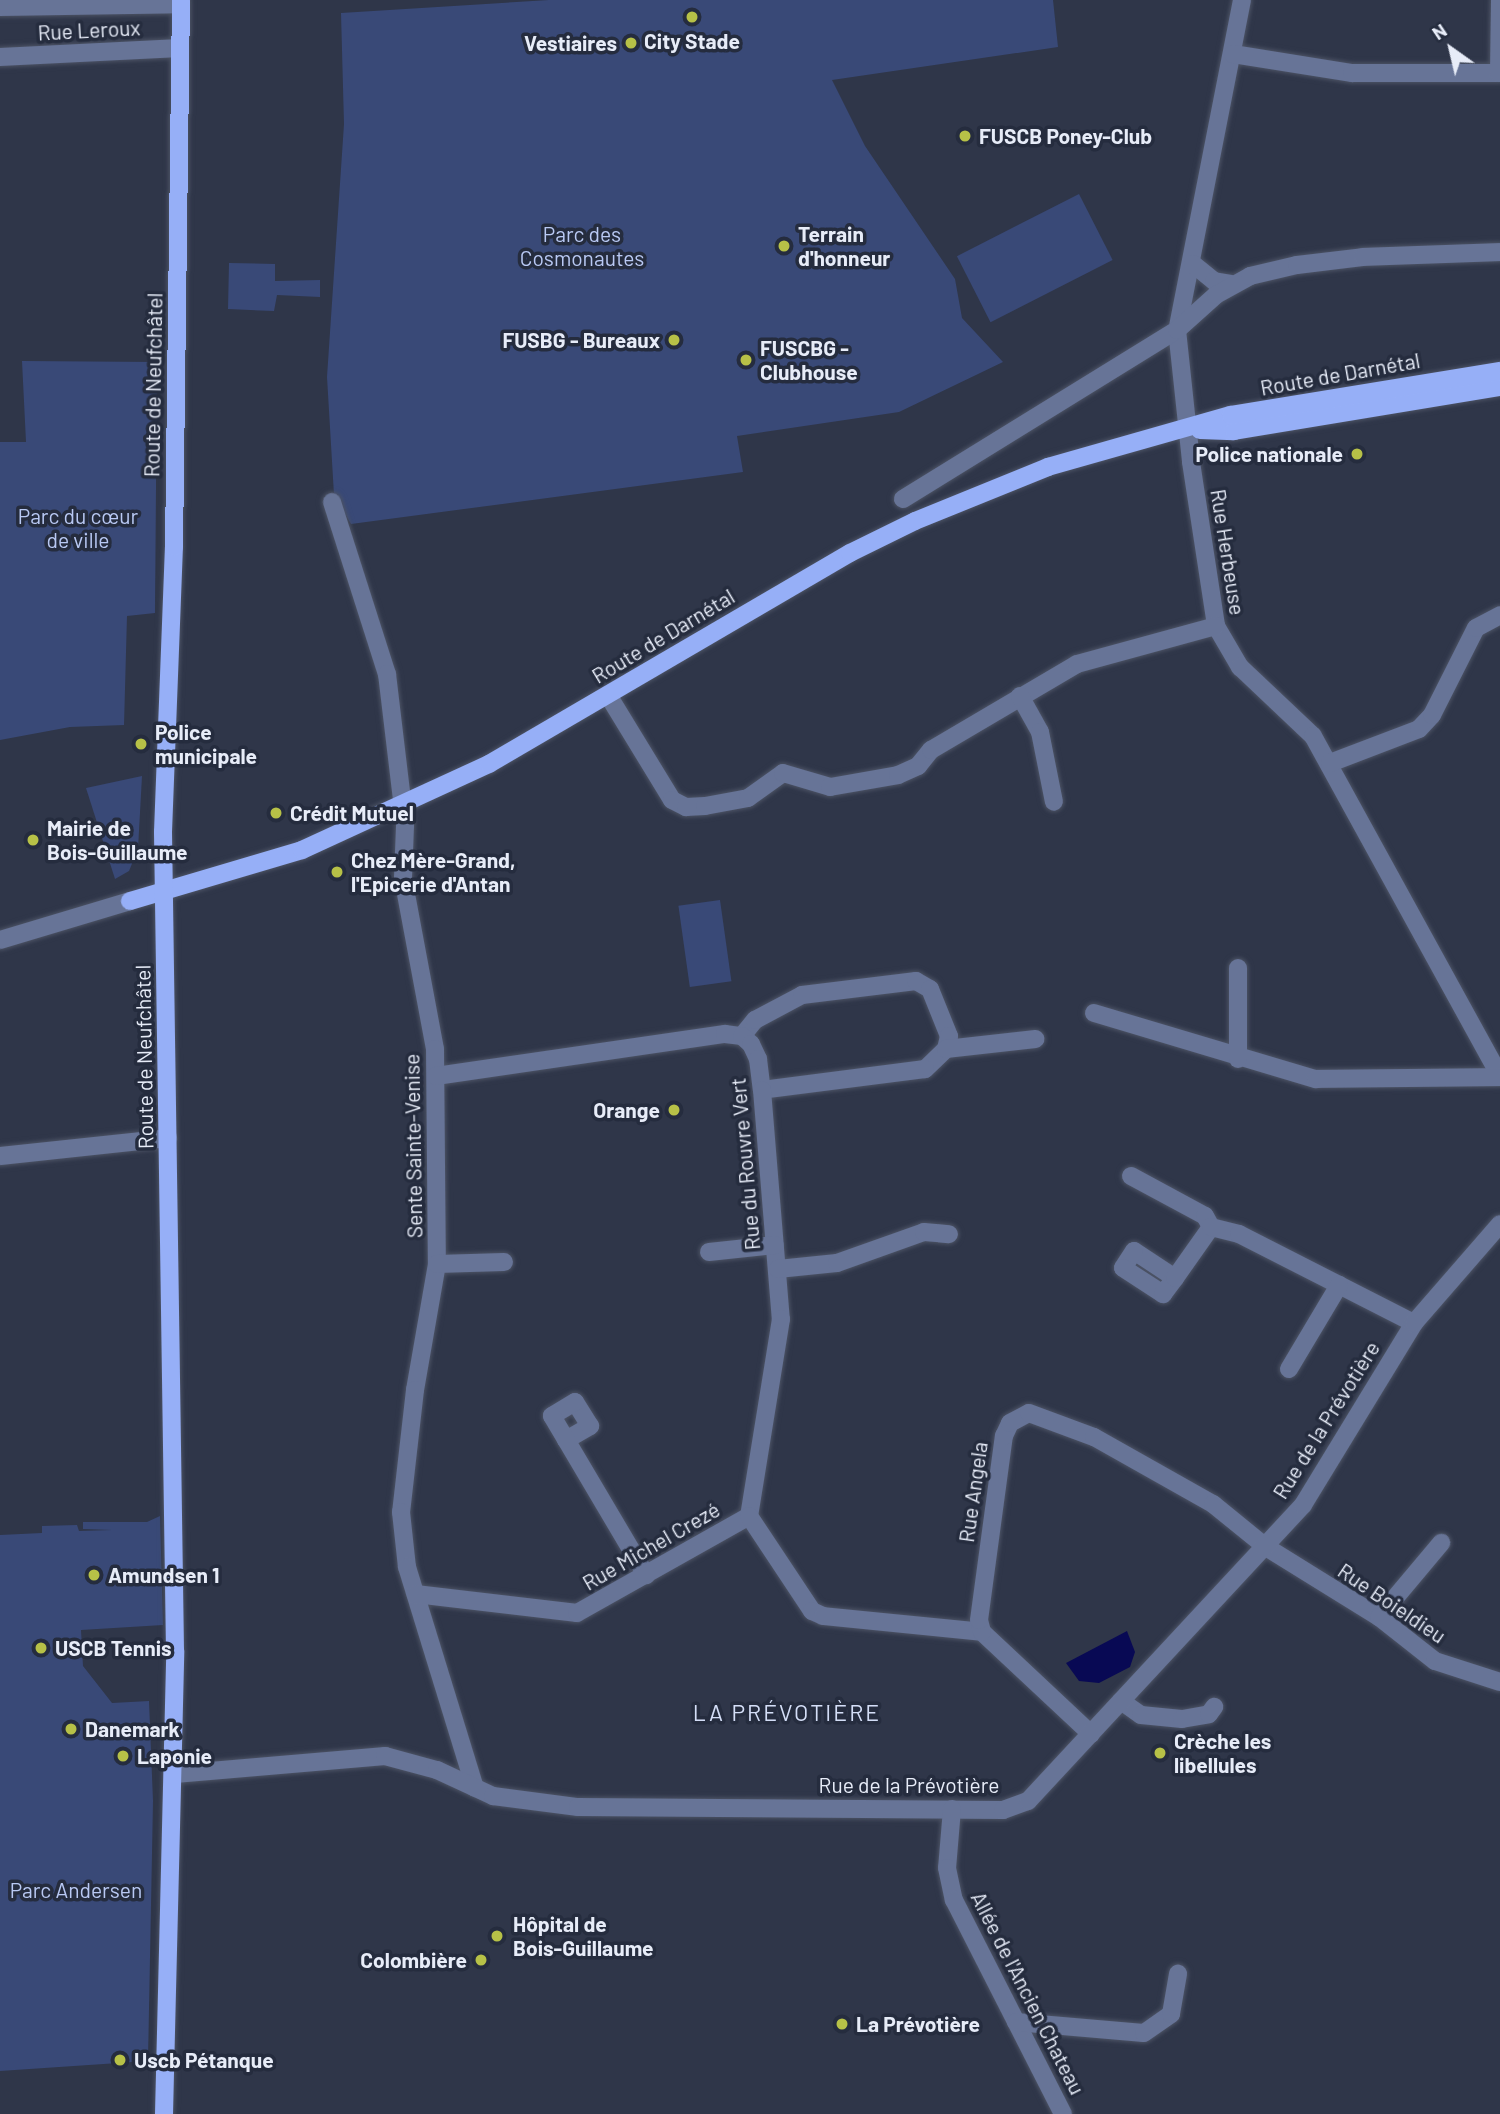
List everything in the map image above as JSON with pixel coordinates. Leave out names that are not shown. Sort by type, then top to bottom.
[{"type":"main road","name":"Route de Neufchâtel","points":[[164,2114],[175,1774],[164,891],[181,2]]},
{"type":"main road","name":"Route de Darnétal","points":[[130,901],[302,850],[504,757],[850,553],[915,521],[1048,467],[1231,415],[1500,371]]},
{"type":"main road","name":"Route de Darnétal","points":[[1189,429],[1234,431],[1500,387]]},
{"type":"street","name":"Rue Herbeuse","points":[[1242,0],[1194,264],[1177,330],[1216,626],[1240,667],[1313,736],[1500,1077]]},
{"type":"street","points":[[1233,54],[1352,73],[1499,73],[1500,0]]},
{"type":"street","points":[[0,7],[181,2]]},
{"type":"street","name":"Rue Leroux","points":[[0,57],[180,48]]},
{"type":"street","points":[[904,499],[1177,330],[1231,285],[1297,265],[1363,257],[1500,252]]},
{"type":"street","points":[[1194,264],[1214,281],[1231,285]]},
{"type":"street","name":"Sente Sainte-Venise","points":[[332,502],[387,674],[405,835],[403,878],[419,956],[438,1101],[437,1264],[415,1390],[401,1512],[407,1567],[475,1788]]},
{"type":"street","points":[[1330,763],[1419,729],[1432,715],[1476,628],[1500,615]]},
{"type":"street","points":[[608,695],[672,800],[686,807],[748,798],[783,773],[830,786],[898,775],[918,766],[931,750],[1077,664],[1216,626]]},
{"type":"street","points":[[1020,696],[1040,732],[1054,803]]},
{"type":"street","points":[[0,940],[130,901]]},
{"type":"street","points":[[1238,968],[1238,1059]]},
{"type":"street","points":[[436,1076],[725,1034],[742,1036],[755,1020],[802,995],[916,981],[930,989],[949,1036],[946,1049],[925,1069],[762,1090]]},
{"type":"street","points":[[1094,1013],[1238,1059],[1316,1079],[1500,1077]]},
{"type":"street","name":"Rue du Rouvre Vert","points":[[742,1036],[758,1059],[781,1318],[749,1516]]},
{"type":"street","points":[[946,1049],[1035,1039]]},
{"type":"street","points":[[0,1156],[168,1138]]},
{"type":"street","points":[[1131,1176],[1205,1216],[1211,1227],[1239,1234],[1414,1323]]},
{"type":"street","name":"Rue de la Prévotière","points":[[175,1774],[385,1756],[437,1770],[493,1796],[578,1807],[1003,1810],[1028,1801],[1266,1547],[1309,1495],[1414,1323],[1500,1224]]},
{"type":"street","points":[[1175,1278],[1211,1227]]},
{"type":"street","points":[[778,1269],[837,1263],[924,1232],[949,1234]]},
{"type":"street","points":[[709,1252],[775,1245]]},
{"type":"street","points":[[437,1264],[504,1262]]},
{"type":"street","points":[[1289,1368],[1339,1285]]},
{"type":"street","name":"Rue Angela","points":[[982,1632],[979,1620],[1004,1436],[1010,1423],[1029,1413],[1094,1437],[1213,1504],[1266,1547]]},
{"type":"street","points":[[566,1440],[646,1575]]},
{"type":"street","name":"Rue Michel Crezé","points":[[416,1594],[566,1614],[584,1610],[749,1516],[812,1611],[823,1616],[982,1632]]},
{"type":"street","points":[[1379,1617],[1440,1543]]},
{"type":"street","name":"Rue Boieldieu","points":[[1266,1547],[1379,1617],[1435,1661],[1500,1682]]},
{"type":"street","points":[[982,1632],[1091,1734]]},
{"type":"street","points":[[1121,1701],[1141,1715],[1182,1719],[1209,1714],[1214,1707]]},
{"type":"street","name":"Allée de l'Ancien Chateau","points":[[952,1809],[947,1868],[954,1900],[1063,2114]]},
{"type":"street","points":[[1016,2022],[1144,2033],[1171,2014],[1178,1974]]},
{"type":"green space","name":"Parc des Cosmonautes","points":[[549,0],[1053,0],[1058,47],[832,80],[865,146],[955,279],[962,318],[1003,362],[899,412],[737,436],[743,472],[351,524],[334,495],[327,377],[344,124],[341,13]]},
{"type":"green space","points":[[1079,194],[1113,260],[991,322],[957,256]]},
{"type":"green space","points":[[229,263],[275,264],[275,281],[320,280],[320,297],[277,295],[274,311],[228,309]]},
{"type":"green space","name":"Parc du cœur de ville","points":[[22,361],[157,362],[155,613],[127,616],[124,725],[70,727],[0,740],[0,442],[26,442]]},
{"type":"green space","points":[[142,776],[138,849],[129,871],[115,879],[86,788]]},
{"type":"green space","points":[[720,900],[731,981],[690,987],[678,906]]},
{"type":"green space","name":"Parc Andersen","points":[[160,1516],[163,1625],[81,1630],[83,1666],[112,1703],[149,1701],[153,1801],[148,2061],[0,2071],[0,1535],[42,1533],[42,1526],[77,1525],[79,1531],[112,1530],[83,1529],[83,1522],[147,1522]]},
{"type":"shaded area","points":[[1127,1631],[1135,1652],[1130,1667],[1099,1683],[1079,1681],[1066,1663]]},
{"type":"place","name":"City Stade","points":[[692,17]]},
{"type":"place","name":"Vestiaires","points":[[631,43]]},
{"type":"place","name":"FUSCB Poney-Club","points":[[965,136]]},
{"type":"place","name":"Terrain d'honneur","points":[[784,246]]},
{"type":"place","name":"FUSBG - Bureaux","points":[[674,340]]},
{"type":"place","name":"FUSCBG - Clubhouse","points":[[746,360]]},
{"type":"place","name":"Police nationale","points":[[1357,454]]},
{"type":"place","name":"Police municipale","points":[[141,744]]},
{"type":"place","name":"Crédit Mutuel","points":[[276,813]]},
{"type":"place","name":"Mairie de Bois-Guillaume","points":[[33,840]]},
{"type":"place","name":"Chez Mère-Grand, l'Epicerie d'Antan","points":[[337,872]]},
{"type":"place","name":"Orange","points":[[674,1110]]},
{"type":"place","name":"Amundsen 1","points":[[94,1575]]},
{"type":"place","name":"USCB Tennis","points":[[41,1648]]},
{"type":"place","name":"Danemark","points":[[71,1729]]},
{"type":"place","name":"Crèche les libellules","points":[[1160,1753]]},
{"type":"place","name":"Laponie","points":[[123,1756]]},
{"type":"place","name":"Hôpital de Bois-Guillaume","points":[[497,1936]]},
{"type":"place","name":"Colombière","points":[[481,1960]]},
{"type":"place","name":"La Prévotière","points":[[842,2024]]},
{"type":"place","name":"Uscb Pétanque","points":[[120,2060]]},
{"type":"district","name":"LA PRÉVOTIÈRE","points":[[787,1712]]}]
